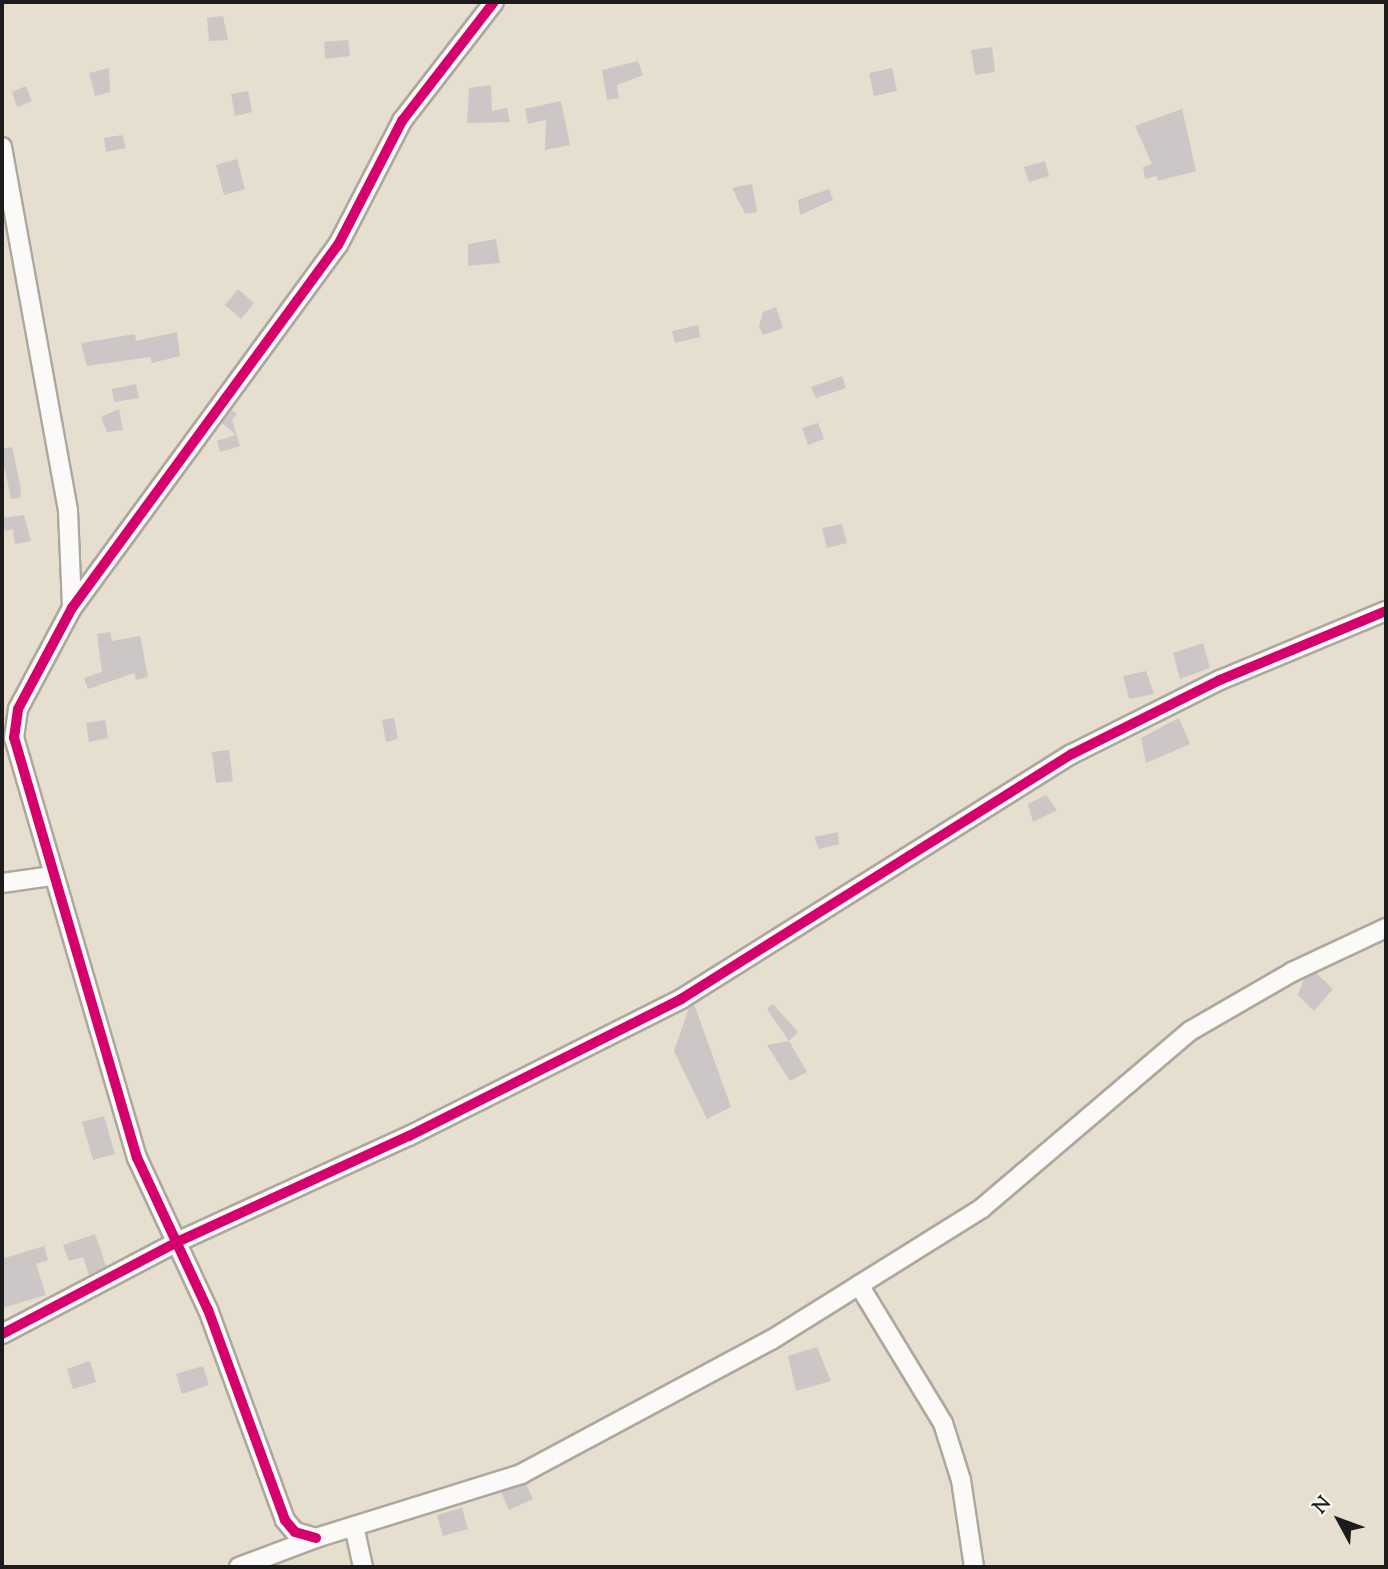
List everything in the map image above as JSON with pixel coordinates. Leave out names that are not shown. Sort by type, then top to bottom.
[{"type":"street","points":[[316,1538],[295,1532],[285,1520],[208,1310],[137,1158],[51,876],[14,738],[18,709],[72,608],[338,245],[402,121],[494,2]]},
{"type":"street","points":[[2,147],[68,511],[72,608]]},
{"type":"street","points":[[2,1334],[177,1242],[409,1136],[681,999],[1072,754],[1220,680],[1386,611]]},
{"type":"street","points":[[2,883],[51,876]]},
{"type":"street","points":[[239,1567],[316,1538],[521,1474],[771,1340],[982,1209],[1190,1031],[1292,972],[1386,928]]},
{"type":"street","points":[[859,1285],[943,1423],[961,1480],[974,1567]]},
{"type":"street","points":[[354,1526],[363,1567]]},
{"type":"building","points":[[223,16],[228,40],[209,41],[207,18]]},
{"type":"building","points":[[348,40],[350,56],[325,59],[324,42]]},
{"type":"building","points":[[992,47],[995,72],[975,75],[971,50]]},
{"type":"building","points":[[638,61],[643,75],[617,85],[619,98],[607,100],[602,70]]},
{"type":"building","points":[[109,68],[110,92],[95,96],[89,73]]},
{"type":"building","points":[[892,68],[897,91],[874,96],[869,73]]},
{"type":"building","points":[[491,85],[492,111],[507,108],[510,122],[467,123],[469,88]]},
{"type":"building","points":[[26,86],[32,101],[17,107],[12,92]]},
{"type":"building","points":[[248,91],[252,112],[235,116],[231,94]]},
{"type":"building","points":[[561,101],[570,145],[545,150],[546,120],[528,124],[525,109]]},
{"type":"building","points":[[1182,109],[1196,171],[1158,181],[1157,176],[1145,179],[1143,167],[1152,164],[1135,126]]},
{"type":"building","points":[[122,135],[126,148],[106,152],[104,138]]},
{"type":"building","points":[[237,159],[245,189],[224,195],[216,165]]},
{"type":"building","points":[[1045,161],[1049,176],[1029,182],[1024,167]]},
{"type":"building","points":[[752,184],[757,212],[745,214],[732,188]]},
{"type":"building","points":[[829,189],[833,200],[800,215],[798,200]]},
{"type":"building","points":[[496,239],[500,263],[468,266],[468,244]]},
{"type":"building","points":[[238,289],[254,303],[241,319],[225,305]]},
{"type":"building","points":[[776,307],[783,328],[763,335],[759,326],[763,312]]},
{"type":"building","points":[[698,325],[700,337],[675,343],[672,331]]},
{"type":"building","points":[[177,332],[180,356],[152,363],[150,357],[87,366],[81,343],[135,334],[136,341]]},
{"type":"building","points":[[842,376],[846,388],[816,398],[811,387]]},
{"type":"building","points":[[136,384],[139,398],[114,402],[112,389]]},
{"type":"building","points":[[119,409],[123,430],[107,432],[101,417]]},
{"type":"building","points":[[232,410],[237,414],[232,420],[240,446],[220,452],[217,441],[236,435],[222,423]]},
{"type":"building","points":[[818,423],[824,439],[808,445],[802,428]]},
{"type":"building","points":[[12,447],[21,489],[20,498],[11,499],[5,469],[2,469],[2,449]]},
{"type":"building","points":[[24,515],[31,541],[15,544],[13,529],[5,531],[3,518]]},
{"type":"building","points":[[842,524],[847,543],[827,548],[822,528]]},
{"type":"building","points":[[110,632],[112,641],[140,636],[148,677],[136,680],[134,673],[88,689],[84,678],[102,672],[97,634]]},
{"type":"building","points":[[1203,643],[1210,668],[1180,679],[1173,653]]},
{"type":"building","points":[[1146,671],[1154,694],[1129,699],[1123,676]]},
{"type":"building","points":[[394,718],[398,739],[386,742],[382,720]]},
{"type":"building","points":[[1179,718],[1190,744],[1146,763],[1141,738]]},
{"type":"building","points":[[105,720],[108,738],[89,742],[86,723]]},
{"type":"building","points":[[229,750],[233,781],[216,783],[212,752]]},
{"type":"building","points":[[1046,795],[1057,810],[1033,822],[1028,804]]},
{"type":"building","points":[[838,832],[839,844],[819,849],[814,837]]},
{"type":"building","points":[[1316,973],[1333,989],[1314,1011],[1298,995],[1304,979]]},
{"type":"building","points":[[694,1004],[731,1107],[707,1119],[674,1051],[689,1008]]},
{"type":"building","points":[[773,1004],[798,1032],[789,1041],[767,1009]]},
{"type":"building","points":[[789,1041],[807,1072],[790,1081],[767,1045]]},
{"type":"building","points":[[104,1116],[115,1154],[93,1160],[82,1122]]},
{"type":"building","points":[[95,1234],[106,1266],[89,1275],[83,1257],[69,1261],[63,1245]]},
{"type":"building","points":[[44,1246],[48,1260],[36,1264],[46,1295],[2,1308],[2,1259]]},
{"type":"building","points":[[817,1347],[831,1381],[796,1391],[788,1356]]},
{"type":"building","points":[[90,1361],[96,1382],[73,1389],[67,1369]]},
{"type":"building","points":[[203,1366],[209,1385],[182,1394],[176,1374]]},
{"type":"building","points":[[526,1484],[533,1499],[509,1510],[501,1492]]},
{"type":"building","points":[[462,1508],[468,1529],[443,1536],[437,1515]]},
{"type":"cycle path","points":[[316,1538],[295,1532],[285,1520],[208,1310],[137,1158],[14,738],[18,709],[72,608],[338,245],[402,121],[494,2]]},
{"type":"cycle path","points":[[2,1334],[177,1242],[409,1136],[681,999],[1072,754],[1220,680],[1386,611]]}]
